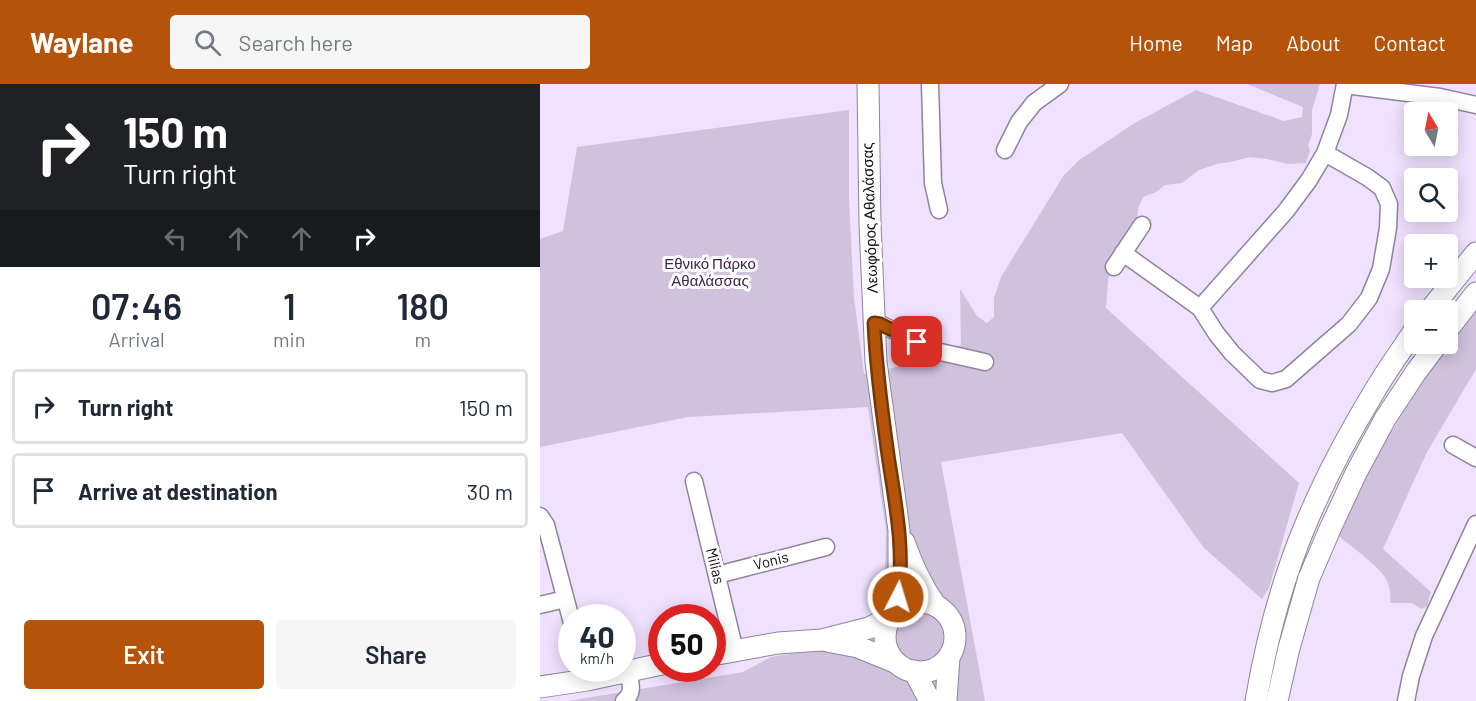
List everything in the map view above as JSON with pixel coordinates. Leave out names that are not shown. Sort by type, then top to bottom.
[{"type":"main road","name":"Λεωφόρος Αθαλάσσας","points":[[867,84],[876,362],[899,530],[899,585],[893,615]]},
{"type":"main road","points":[[1438,300],[1476,253]]},
{"type":"main road","points":[[1458,316],[1476,293]]},
{"type":"main road","points":[[1256,701],[1272,625],[1305,525],[1336,459],[1374,390],[1404,346]]},
{"type":"main road","points":[[1277,701],[1288,648],[1310,578],[1330,529],[1385,419],[1430,354]]},
{"type":"main road","name":"Λεωφόρος Αθαλάσσας","points":[[899,530],[918,576],[936,606]]},
{"type":"main road","points":[[726,653],[778,643],[822,640],[869,628],[893,615],[905,605],[924,602],[944,610],[953,624],[955,641],[949,657],[946,701]]},
{"type":"main road","points":[[893,615],[887,625],[886,645],[890,654],[904,666],[930,701]]},
{"type":"main road","points":[[822,640],[858,647],[904,666],[924,671],[942,664],[949,657]]},
{"type":"main road","points":[[540,687],[559,682]]},
{"type":"street","points":[[930,84],[933,183],[939,210]]},
{"type":"street","points":[[1005,150],[1019,122],[1034,103],[1060,84]]},
{"type":"street","points":[[1200,308],[1286,211],[1309,180],[1325,153],[1339,115],[1345,85],[1431,95],[1476,105]]},
{"type":"street","points":[[1124,253],[1200,308],[1232,353],[1260,380],[1272,383],[1286,379],[1349,324],[1369,298],[1381,269],[1388,228],[1389,204],[1382,188],[1325,153]]},
{"type":"street","points":[[1114,267],[1142,225]]},
{"type":"street","points":[[874,323],[936,351],[985,362]]},
{"type":"street","points":[[1476,452],[1455,443],[1476,458]]},
{"type":"street","name":"Milias","points":[[694,481],[735,651]]},
{"type":"street","points":[[540,516],[546,525],[567,604]]},
{"type":"street","points":[[1406,701],[1424,636],[1476,524]]},
{"type":"street","name":"Vonis","points":[[717,575],[826,547]]},
{"type":"street","points":[[540,605],[566,599]]},
{"type":"street","points":[[624,701],[632,692],[630,682]]},
{"type":"green space","name":"Εθνικό Πάρκο Αθαλάσσας","points":[[1247,84],[1320,84],[1312,110],[1312,134],[1306,163],[1288,164],[1250,157],[1199,170],[1182,183],[1165,185],[1156,192],[1143,197],[1138,209],[1137,229],[1114,259],[1108,280],[1106,308],[1299,483],[1269,588],[1262,599],[1204,548],[1122,433],[941,462],[985,701],[568,701],[683,682],[726,682],[726,675],[743,672],[771,657],[829,648],[884,605],[886,530],[868,407],[688,417],[540,447],[540,239],[563,231],[577,147],[849,110],[849,199],[854,298],[864,374],[901,366],[961,345],[960,289],[977,316],[987,323],[994,317],[994,298],[1001,277],[1064,175],[1078,161],[1133,124],[1196,90],[1284,121],[1302,117],[1303,107]]},
{"type":"green space","points":[[1476,309],[1476,369],[1427,452],[1383,549],[1431,592],[1427,606],[1422,609],[1411,603],[1390,603],[1389,588],[1383,574],[1336,534],[1383,446],[1425,375],[1441,354],[1458,354],[1458,332]]},
{"type":"route","points":[[898,597],[899,530],[876,362],[874,323],[917,342]]}]
